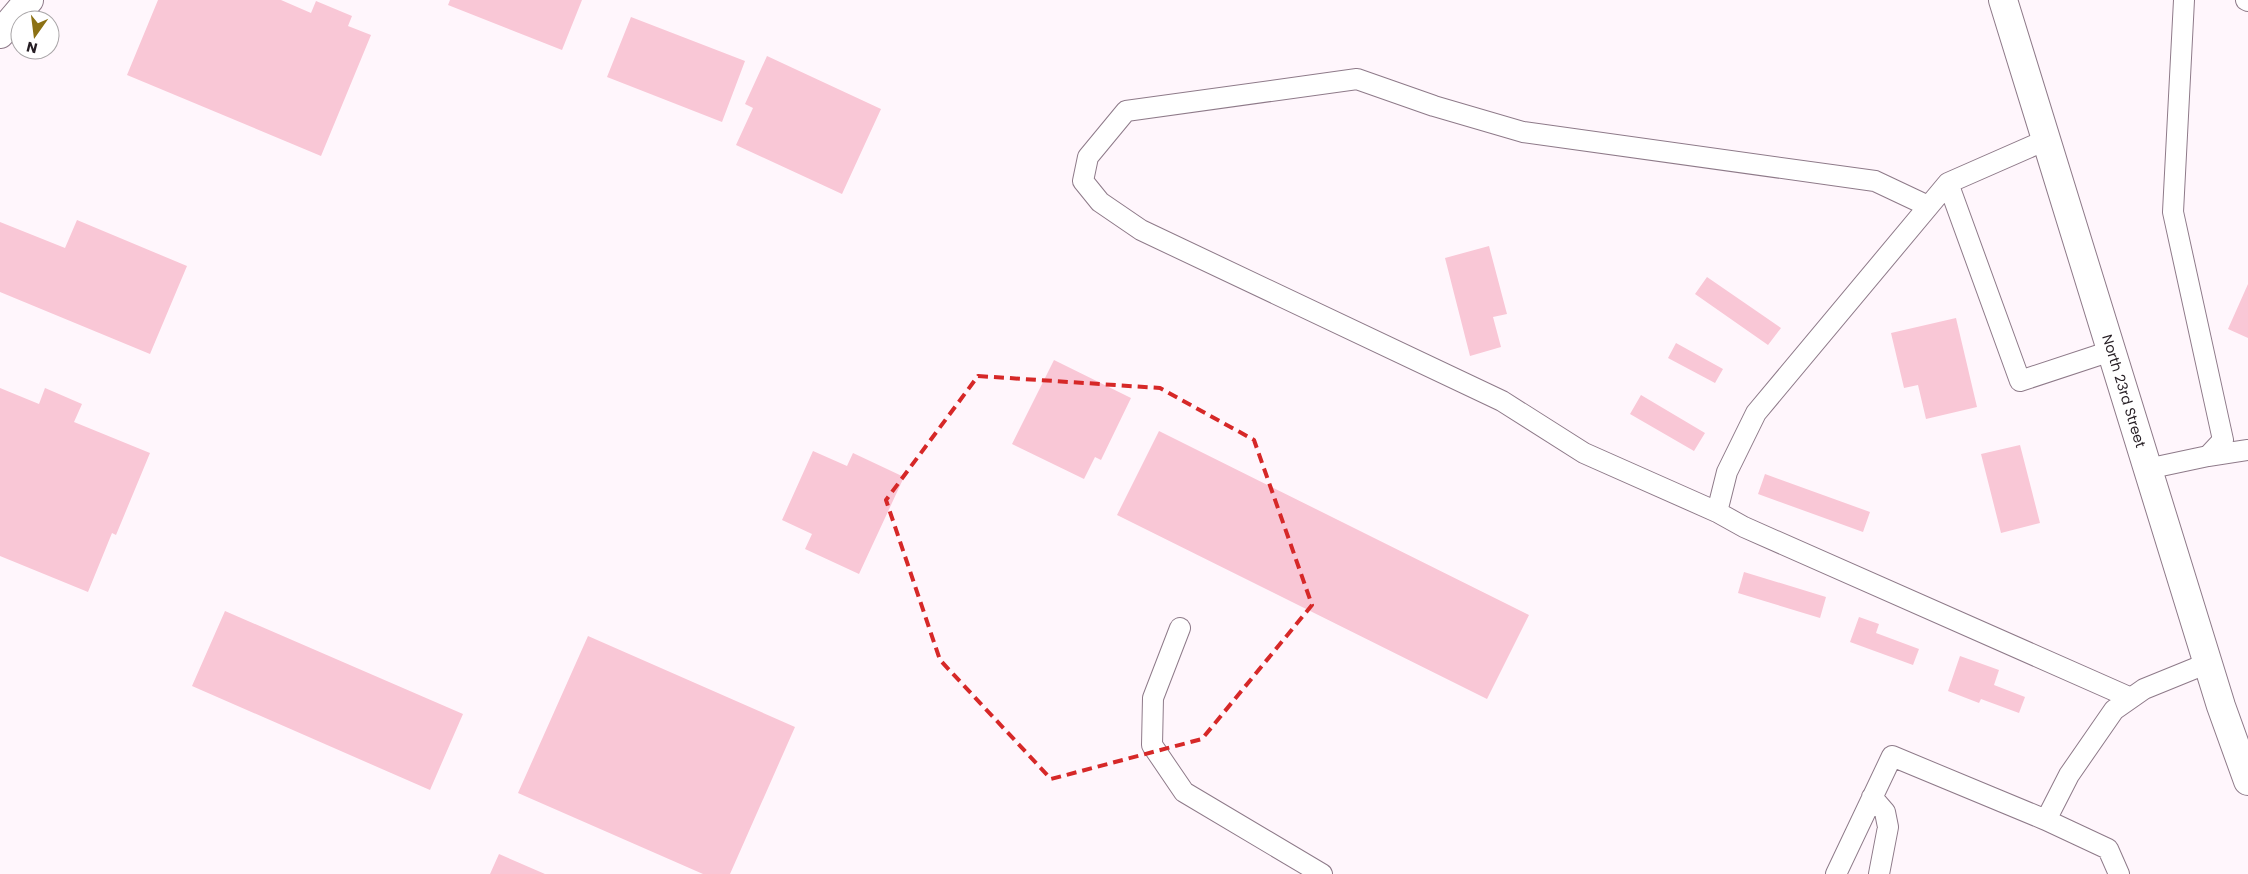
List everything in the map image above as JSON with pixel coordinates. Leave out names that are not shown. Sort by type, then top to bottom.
[{"type":"main road","points":[[0,34],[29,0]]},
{"type":"main road","name":"North 23rd Street","points":[[2003,0],[2208,663],[2247,776]]},
{"type":"lane","points":[[2184,0],[2173,212],[2224,440],[2208,456]]},
{"type":"lane","points":[[1928,206],[1875,181],[1523,132],[1434,106],[1357,79],[1126,111],[1088,157],[1083,181],[1100,202],[1141,230],[1502,401],[1584,453],[1717,512],[1744,527],[2131,698]]},
{"type":"lane","points":[[1717,512],[1727,472],[1756,413],[1948,183],[2046,140]]},
{"type":"lane","points":[[1948,183],[2020,381],[2111,350]]},
{"type":"lane","points":[[2148,469],[2208,456],[2248,450]]},
{"type":"lane","points":[[1180,628],[1153,698],[1152,745],[1184,792],[1322,874]]},
{"type":"lane","points":[[2046,820],[2069,775],[2114,710],[2144,689],[2208,663]]},
{"type":"lane","points":[[1836,874],[1892,756],[2046,820],[2108,850],[2119,874]]},
{"type":"lane","points":[[1872,797],[1885,812],[1888,827],[1879,874]]},
{"type":"highlighted area","points":[[978,376],[1160,388],[1254,440],[1312,605],[1202,739],[1051,779],[940,660],[886,500]]},
{"type":"building","points":[[158,0],[281,0],[311,13],[316,1],[352,16],[348,26],[371,35],[321,156],[127,75]]},
{"type":"building","points":[[450,0],[582,0],[562,50],[448,5]]},
{"type":"building","points":[[631,17],[745,61],[722,122],[607,77]]},
{"type":"building","points":[[767,56],[881,109],[842,194],[736,145],[753,108],[745,104]]},
{"type":"building","points":[[77,220],[187,266],[150,354],[0,292],[0,222],[65,248]]},
{"type":"building","points":[[1489,246],[1507,314],[1493,317],[1501,347],[1470,356],[1445,258]]},
{"type":"building","points":[[1707,277],[1781,328],[1768,345],[1695,294]]},
{"type":"building","points":[[2248,284],[2248,338],[2228,329]]},
{"type":"building","points":[[1956,318],[1977,407],[1926,419],[1918,385],[1904,388],[1891,333]]},
{"type":"building","points":[[1676,343],[1723,369],[1715,383],[1668,358]]},
{"type":"building","points":[[1054,360],[1131,398],[1101,460],[1095,457],[1084,479],[1012,444]]},
{"type":"building","points":[[0,388],[39,404],[45,388],[82,404],[74,422],[150,453],[116,535],[112,533],[88,592],[0,556]]},
{"type":"building","points":[[1641,395],[1705,433],[1694,451],[1630,414]]},
{"type":"building","points":[[1159,431],[1529,615],[1487,699],[1117,515]]},
{"type":"building","points":[[2020,445],[2040,523],[2001,533],[1981,454]]},
{"type":"building","points":[[813,451],[847,466],[853,453],[904,477],[859,574],[805,549],[812,534],[782,520]]},
{"type":"building","points":[[1765,474],[1870,512],[1863,532],[1758,494]]},
{"type":"building","points":[[1744,572],[1826,597],[1820,618],[1738,593]]},
{"type":"building","points":[[225,611],[463,714],[430,790],[192,686]]},
{"type":"building","points":[[1859,617],[1879,624],[1876,633],[1919,649],[1913,665],[1850,642]]},
{"type":"building","points":[[588,636],[795,727],[730,874],[703,874],[518,793]]},
{"type":"building","points":[[1960,656],[1999,670],[1994,685],[2025,697],[2019,713],[1981,699],[1979,703],[1948,691]]},
{"type":"building","points":[[499,854],[545,874],[490,874]]}]
